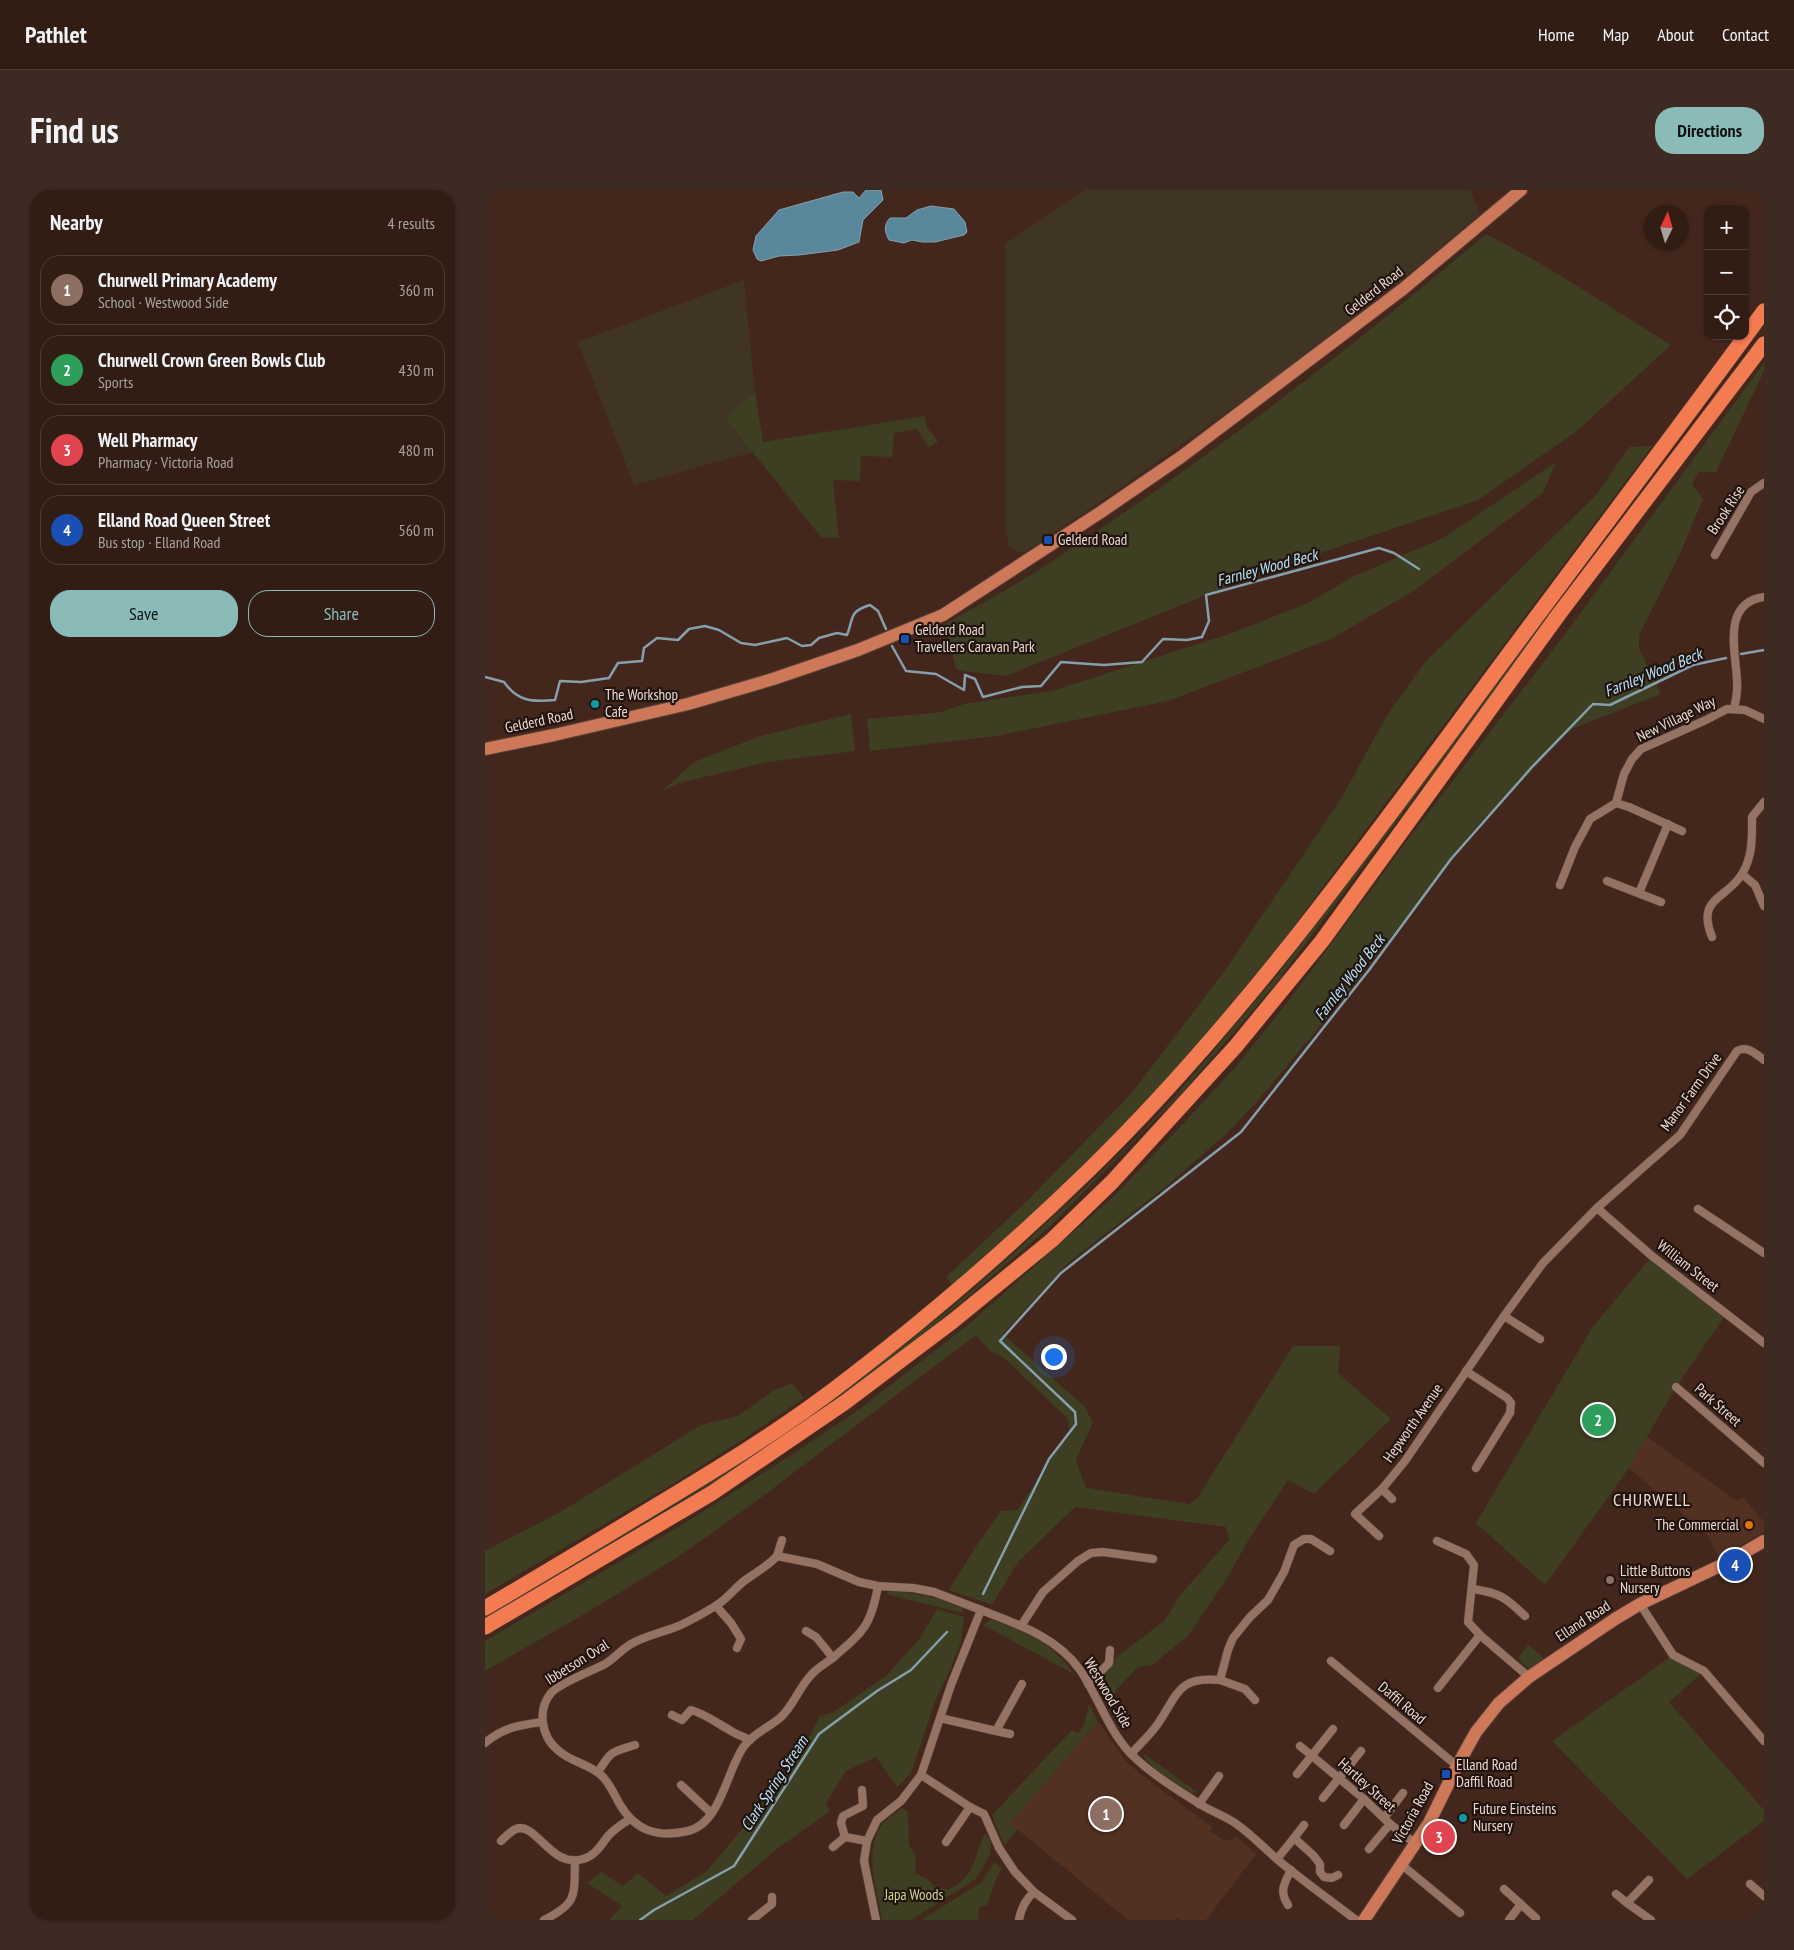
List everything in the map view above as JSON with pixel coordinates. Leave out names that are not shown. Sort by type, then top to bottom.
[{"type":"highway","points":[[485,1608],[711,1472],[778,1429],[843,1382],[939,1304],[1039,1217],[1137,1122],[1212,1040],[1255,989],[1356,861],[1764,311]]},
{"type":"highway","points":[[485,1627],[711,1493],[844,1403],[953,1321],[1052,1240],[1112,1182],[1236,1046],[1322,941],[1559,614],[1764,344]]},
{"type":"main road","name":"Gelderd Road","points":[[485,749],[688,704],[859,650],[943,615],[1181,457],[1396,294],[1521,190]]},
{"type":"main road","name":"Elland Road","points":[[1529,1677],[1615,1619],[1641,1604],[1728,1562],[1764,1541]]},
{"type":"main road","name":"Victoria Road","points":[[1363,1920],[1429,1824],[1476,1732],[1499,1703],[1529,1677]]},
{"type":"street","name":"Brook Rise","points":[[1715,555],[1751,492],[1764,483]]},
{"type":"street","points":[[1734,708],[1737,681],[1733,645],[1735,617],[1744,606],[1757,598],[1764,597]]},
{"type":"street","name":"New Village Way","points":[[1616,803],[1624,774],[1632,759],[1641,749],[1706,720],[1720,711],[1734,708],[1745,710],[1764,719]]},
{"type":"street","points":[[1712,937],[1707,924],[1710,906],[1742,874],[1753,848],[1752,817],[1764,802]]},
{"type":"street","points":[[1560,885],[1587,823],[1597,813],[1616,803],[1682,831]]},
{"type":"street","points":[[1639,893],[1668,824]]},
{"type":"street","points":[[1742,874],[1755,885],[1764,906]]},
{"type":"street","points":[[1607,881],[1661,902]]},
{"type":"street","name":"Manor Farm Drive","points":[[1597,1208],[1680,1135],[1737,1051],[1747,1048],[1764,1060]]},
{"type":"street","name":"Hepworth Avenue","points":[[1379,1536],[1355,1514],[1382,1489],[1405,1461],[1504,1316],[1543,1263],[1597,1208]]},
{"type":"street","name":"William Street","points":[[1597,1208],[1652,1256],[1764,1343]]},
{"type":"street","points":[[1698,1209],[1764,1253]]},
{"type":"street","points":[[1504,1316],[1540,1339]]},
{"type":"street","points":[[1466,1371],[1507,1398],[1511,1408],[1510,1413],[1477,1468]]},
{"type":"street","name":"Park Street","points":[[1676,1387],[1764,1463]]},
{"type":"street","points":[[1382,1489],[1393,1499]]},
{"type":"street","points":[[1220,1680],[1227,1650],[1233,1638],[1240,1627],[1269,1600],[1284,1572],[1294,1545],[1304,1539],[1311,1540],[1330,1551]]},
{"type":"street","points":[[782,1540],[777,1556],[817,1564],[859,1582],[934,1592],[981,1610],[940,1718],[921,1775],[901,1801],[877,1820],[867,1841],[864,1861],[876,1920]]},
{"type":"street","points":[[1437,1540],[1458,1550],[1471,1559],[1474,1565],[1473,1589],[1468,1622],[1480,1636],[1529,1677]]},
{"type":"street","points":[[1021,1626],[1043,1592],[1078,1561],[1091,1553],[1103,1552],[1153,1559]]},
{"type":"street","name":"Ibbetson Oval","points":[[541,1722],[547,1698],[553,1690],[609,1662],[633,1643],[675,1628],[716,1606],[738,1586],[777,1556]]},
{"type":"street","points":[[485,1743],[512,1726],[541,1722],[551,1743],[559,1751],[598,1772],[630,1819],[642,1828],[655,1833],[671,1834],[691,1831],[706,1820],[711,1813],[726,1788],[733,1767],[745,1745],[774,1723],[787,1710],[812,1673],[833,1658],[868,1624],[875,1604],[878,1586]]},
{"type":"street","points":[[1473,1589],[1498,1594],[1506,1598],[1525,1616]]},
{"type":"street","points":[[1641,1604],[1673,1656],[1704,1672],[1764,1741]]},
{"type":"street","points":[[716,1606],[738,1633],[741,1640],[737,1648]]},
{"type":"street","name":"Westwood Side","points":[[981,1610],[1042,1636],[1060,1649],[1072,1660],[1119,1739],[1131,1754],[1161,1778],[1199,1804],[1234,1822],[1277,1859],[1356,1920]]},
{"type":"street","points":[[806,1632],[816,1637],[833,1658]]},
{"type":"street","points":[[1439,1688],[1480,1636]]},
{"type":"street","points":[[1088,1684],[1109,1662],[1110,1650]]},
{"type":"street","name":"Daffil Road","points":[[1331,1661],[1457,1766]]},
{"type":"street","points":[[1131,1754],[1156,1727],[1182,1687],[1193,1681],[1203,1679],[1220,1680],[1245,1689],[1255,1700]]},
{"type":"street","points":[[996,1731],[1022,1684]]},
{"type":"street","points":[[672,1715],[683,1720],[691,1710],[717,1721],[728,1730],[750,1740]]},
{"type":"street","points":[[940,1718],[1010,1734]]},
{"type":"street","points":[[1297,1774],[1333,1729]]},
{"type":"street","points":[[598,1772],[613,1751],[635,1745]]},
{"type":"street","name":"Hartley Street","points":[[1300,1746],[1416,1844]]},
{"type":"street","points":[[1323,1798],[1361,1751]]},
{"type":"street","points":[[921,1775],[984,1814],[999,1848],[1015,1872],[1034,1892],[1072,1920]]},
{"type":"street","points":[[1199,1804],[1219,1776]]},
{"type":"street","points":[[681,1786],[711,1813]]},
{"type":"street","points":[[845,1837],[841,1823],[843,1816],[863,1806],[862,1790]]},
{"type":"street","points":[[1369,1849],[1403,1793]]},
{"type":"street","points":[[1344,1825],[1364,1799]]},
{"type":"street","points":[[945,1842],[970,1807]]},
{"type":"street","points":[[501,1841],[521,1825],[536,1836],[553,1853],[563,1859],[575,1861],[585,1859],[594,1853],[609,1835],[630,1819]]},
{"type":"street","points":[[1277,1859],[1304,1825]]},
{"type":"street","points":[[845,1837],[867,1841]]},
{"type":"street","points":[[833,1847],[845,1837]]},
{"type":"street","points":[[1294,1838],[1320,1864],[1320,1872],[1324,1877],[1332,1878],[1338,1875]]},
{"type":"street","points":[[544,1920],[566,1908],[572,1897],[575,1885],[575,1861]]},
{"type":"street","points":[[1402,1865],[1459,1913]]},
{"type":"street","points":[[1288,1905],[1283,1897],[1282,1887],[1291,1870]]},
{"type":"street","points":[[1627,1903],[1649,1880]]},
{"type":"street","points":[[1750,1884],[1764,1896]]},
{"type":"street","points":[[1504,1888],[1536,1918]]},
{"type":"street","points":[[1019,1920],[1021,1909],[1026,1899],[1034,1892]]},
{"type":"street","points":[[1616,1894],[1651,1920]]},
{"type":"street","points":[[752,1920],[771,1904],[772,1897]]},
{"type":"street","points":[[1509,1920],[1521,1904]]},
{"type":"shaded area","points":[[1085,190],[1470,190],[1480,214],[1420,265],[1275,378],[1119,489],[1025,552],[1019,552],[1009,546],[1005,529],[1005,244]]},
{"type":"shaded area","points":[[744,280],[755,392],[725,419],[753,452],[634,485],[578,342]]},
{"type":"shaded area","points":[[1647,1437],[1737,1501],[1743,1497],[1764,1522],[1764,1532],[1719,1558],[1709,1537],[1629,1468]]},
{"type":"shaded area","points":[[1098,1722],[1125,1760],[1138,1772],[1212,1827],[1210,1831],[1225,1841],[1237,1837],[1256,1854],[1206,1920],[1180,1920],[1177,1917],[1174,1920],[1128,1920],[1010,1823]]},
{"type":"green space","points":[[1486,234],[1557,274],[1671,345],[1577,431],[1478,500],[1258,574],[1006,676],[956,669],[945,624],[1034,573],[1208,453],[1322,368]]},
{"type":"green space","points":[[1764,363],[1764,371],[1716,472],[1699,472],[1692,484],[1703,499],[1679,556],[1639,635],[1639,648],[1661,694],[1572,729],[1474,830],[1346,995],[1255,1104],[1226,1134],[1169,1184],[1068,1263],[1003,1334],[1084,1406],[1093,1422],[1076,1460],[1086,1488],[1189,1504],[1198,1497],[1293,1346],[1340,1346],[1338,1373],[1391,1419],[1314,1494],[1288,1480],[1248,1541],[1226,1580],[1188,1636],[1152,1665],[1138,1667],[1117,1689],[1111,1702],[1098,1678],[1113,1660],[1165,1620],[1180,1595],[1229,1540],[1226,1527],[1075,1507],[1018,1562],[992,1605],[949,1590],[1001,1511],[1018,1510],[1069,1430],[1068,1419],[1003,1357],[989,1350],[976,1335],[751,1505],[681,1555],[588,1612],[485,1671],[485,1641],[693,1518],[857,1411],[969,1324],[1113,1197],[1238,1064],[1288,1002],[1406,842],[1565,634]]},
{"type":"green space","points":[[755,392],[763,442],[925,416],[927,428],[938,441],[929,448],[917,429],[894,433],[892,457],[861,456],[860,481],[833,480],[839,538],[821,537],[725,418]]},
{"type":"green space","points":[[1652,446],[1267,962],[1170,1077],[1104,1147],[1036,1213],[952,1285],[946,1277],[1027,1201],[1131,1094],[1229,965],[1342,797],[1386,717],[1425,662],[1597,494],[1629,447]]},
{"type":"green space","points":[[1556,462],[1543,493],[1415,590],[1331,639],[1168,701],[996,736],[870,751],[867,719],[942,712],[964,704],[1052,691],[1235,632],[1308,603],[1354,576],[1443,538]]},
{"type":"green space","points":[[1555,605],[1556,608],[1274,986],[1178,1097],[1046,1230],[961,1303],[848,1392],[732,1471],[485,1618],[485,1613],[846,1388],[907,1343],[960,1300],[1080,1192],[1134,1140],[1177,1094],[1278,974]]},
{"type":"green space","points":[[851,714],[855,751],[768,762],[679,783],[662,791],[694,762],[760,736]]},
{"type":"green space","points":[[1652,1256],[1727,1313],[1676,1387],[1629,1468],[1545,1585],[1476,1523],[1592,1328]]},
{"type":"green space","points":[[792,1383],[804,1398],[671,1485],[485,1594],[485,1551],[562,1511],[701,1425],[738,1416],[774,1390]]},
{"type":"green space","points":[[892,1590],[937,1598],[964,1609],[962,1613],[886,1594]]},
{"type":"green space","points":[[937,1609],[964,1617],[961,1642],[935,1701],[911,1773],[897,1787],[876,1757],[846,1771],[826,1803],[830,1811],[777,1849],[693,1920],[609,1920],[622,1906],[587,1883],[601,1872],[623,1886],[638,1873],[666,1896],[706,1872],[757,1811],[774,1780],[787,1780],[820,1716],[832,1713],[886,1676],[920,1638]]},
{"type":"green space","points":[[990,1620],[1007,1625],[1039,1640],[1057,1654],[1074,1674],[983,1625]]},
{"type":"green space","points":[[1528,1645],[1544,1658],[1529,1669],[1518,1658]]},
{"type":"green space","points":[[1673,1655],[1704,1671],[1669,1702],[1764,1810],[1764,1821],[1687,1879],[1552,1741]]},
{"type":"green space","points":[[1089,1704],[1098,1722],[1010,1823],[1018,1829],[1004,1846],[992,1815],[1072,1730],[1078,1733],[1084,1725]]},
{"type":"green space","points":[[1143,1753],[1197,1792],[1193,1794],[1163,1775],[1150,1764]]},
{"type":"green space","name":"Japa Woods","points":[[902,1808],[908,1812],[909,1845],[916,1856],[915,1873],[927,1879],[933,1885],[948,1890],[964,1879],[973,1866],[985,1833],[991,1841],[990,1855],[976,1879],[911,1920],[882,1920],[873,1870],[874,1844],[877,1832],[884,1822]]},
{"type":"green space","name":"Japa Woods","points":[[995,1863],[1002,1868],[987,1905],[979,1908],[978,1920],[921,1920],[982,1882]]},
{"type":"water","points":[[866,190],[881,190],[883,200],[863,220],[859,242],[838,250],[779,256],[761,261],[757,259],[753,250],[756,236],[779,210],[843,192],[853,192],[859,198]]},
{"type":"water","points":[[931,206],[954,209],[965,222],[967,232],[964,235],[935,242],[912,240],[904,243],[889,240],[885,229],[886,223],[890,218],[906,218],[917,210]]},
{"type":"waterway","name":"Farnley Wood Beck","points":[[892,646],[906,671],[936,674],[964,690],[965,675],[975,679],[983,697],[1022,687],[1041,686],[1061,662],[1104,665],[1142,662],[1163,639],[1187,640],[1202,637],[1209,621],[1206,595],[1379,548],[1394,553],[1419,569]]},
{"type":"waterway","name":"Farnley Wood Beck","points":[[485,677],[504,682],[515,694],[526,699],[540,701],[555,700],[560,681],[581,682],[609,678],[618,663],[642,661],[644,648],[657,638],[678,640],[689,629],[705,626],[719,630],[741,643],[755,645],[787,638],[802,646],[811,645],[819,638],[837,633],[847,635],[855,613],[870,605],[878,611],[886,629]]},
{"type":"waterway","name":"Farnley Wood Beck","points":[[1741,654],[1764,650]]},
{"type":"waterway","name":"Farnley Wood Beck","points":[[983,1594],[1049,1459],[1076,1424],[1075,1412],[1000,1341],[1061,1273],[1241,1132],[1369,970],[1451,859],[1532,767],[1593,704],[1610,705],[1693,665],[1726,658]]},
{"type":"waterway","name":"Clark Spring Stream","points":[[640,1920],[654,1910],[734,1866],[819,1734],[877,1691],[911,1670],[947,1632]]},
{"type":"place","name":"Gelderd Road","points":[[1048,540]]},
{"type":"place","name":"Gelderd Road Travellers Caravan Park","points":[[905,639]]},
{"type":"place","name":"The Workshop Cafe","points":[[595,704]]},
{"type":"place","name":"Churwell Crown Green Bowls Club","points":[[1598,1420]]},
{"type":"place","name":"The Commercial","points":[[1749,1525]]},
{"type":"place","name":"Elland Road Queen Street","points":[[1735,1565]]},
{"type":"place","name":"Little Buttons Nursery","points":[[1610,1580]]},
{"type":"place","name":"Elland Road Daffil Road","points":[[1446,1774]]},
{"type":"place","name":"Churwell Primary Academy","points":[[1106,1814]]},
{"type":"place","name":"Future Einsteins Nursery","points":[[1463,1818]]},
{"type":"place","name":"Well Pharmacy","points":[[1439,1837]]},
{"type":"district","name":"CHURWELL","points":[[1652,1500]]}]
